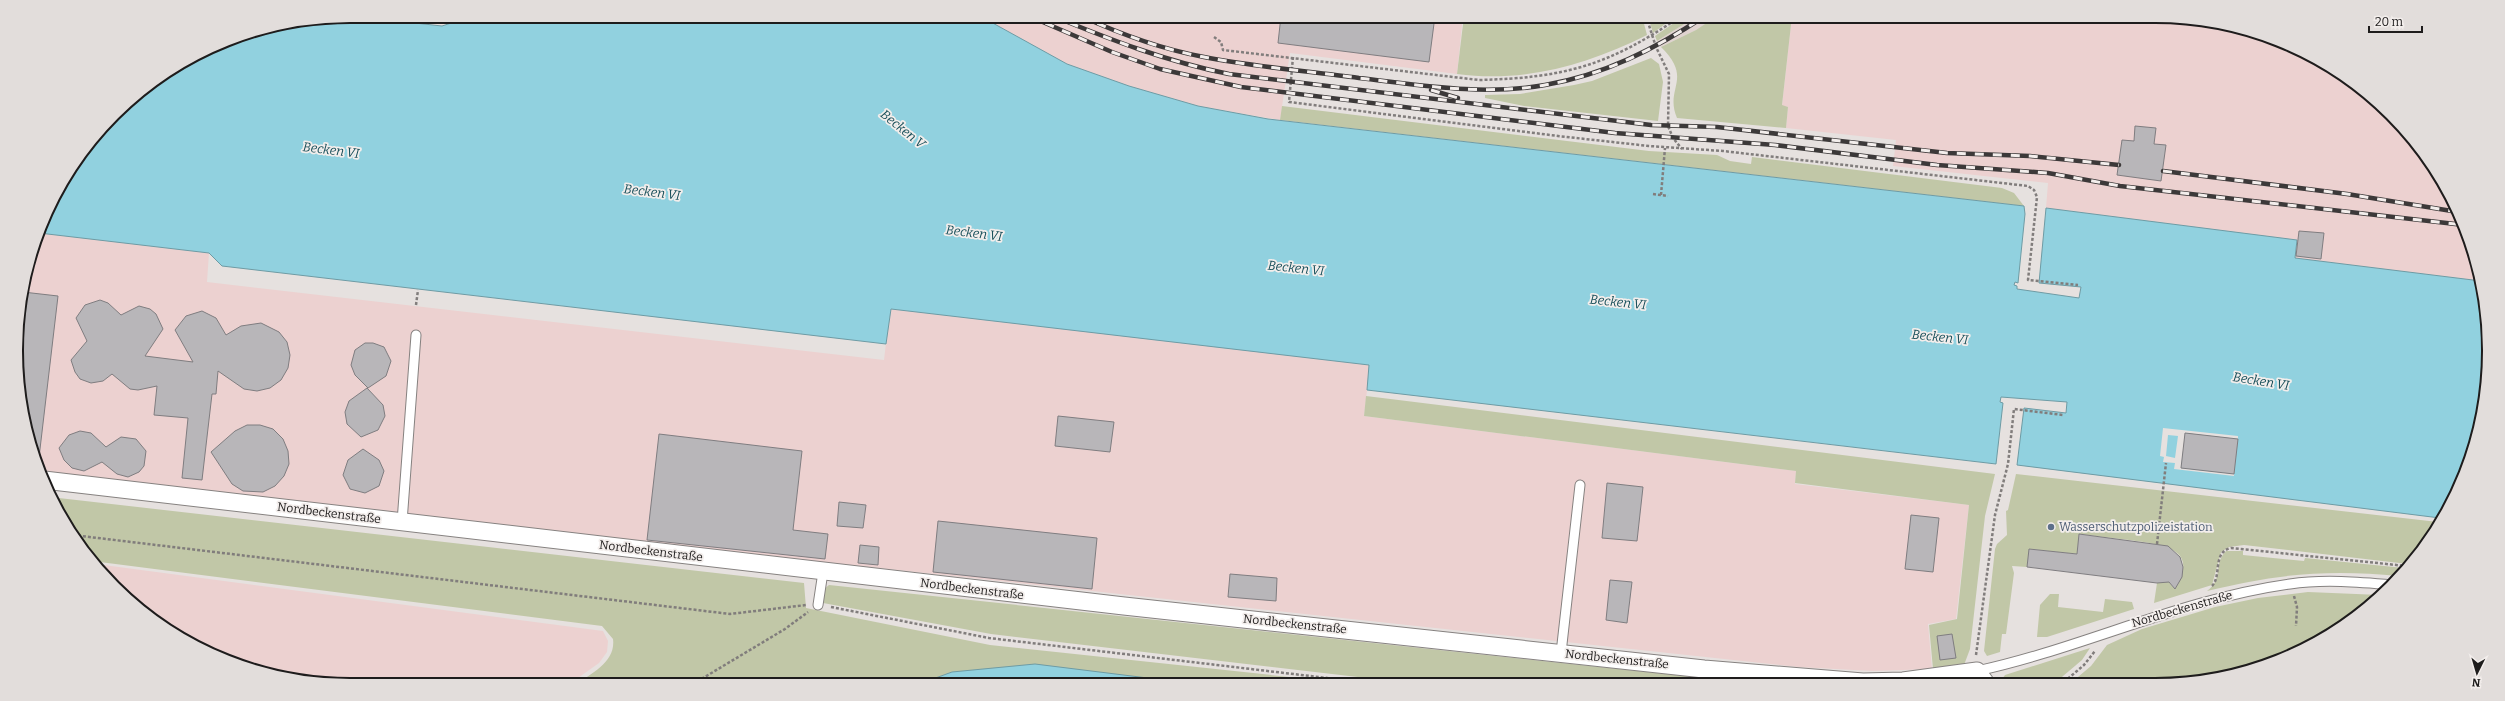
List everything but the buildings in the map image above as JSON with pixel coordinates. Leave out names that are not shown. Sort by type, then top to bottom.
[{"type":"street","name":"Nordbeckenstraße","points":[[50,481],[823,572],[1561,653],[1822,678]]},
{"type":"street","name":"Nordbeckenstraße","points":[[1965,678],[1981,677]]},
{"type":"lane","points":[[402,522],[416,335]]},
{"type":"lane","points":[[1561,653],[1580,486]]},
{"type":"lane","points":[[818,605],[823,572]]},
{"type":"lane","name":"Nordbeckenstraße","points":[[1981,677],[2028,658],[2094,635],[2197,603],[2291,584],[2329,582],[2383,585]]},
{"type":"path","points":[[1648,23],[1652,36],[1669,74],[1668,126],[1673,138],[1682,149]]},
{"type":"path","points":[[1214,37],[1221,42],[1223,50],[1479,80],[1508,79],[1569,72],[1616,55],[1652,36],[1671,23]]},
{"type":"path","points":[[1293,57],[1289,102],[1666,148],[1724,151],[1862,166],[2032,188],[2037,197],[2028,280],[2078,286]]},
{"type":"path","points":[[1661,195],[1666,148]]},
{"type":"path","points":[[1653,194],[1668,196]]},
{"type":"path","points":[[416,305],[418,290]]},
{"type":"path","points":[[1981,677],[1976,653],[1995,515],[2008,464],[2014,409],[2063,415]]},
{"type":"path","points":[[2157,544],[2166,463]]},
{"type":"path","points":[[81,536],[730,614],[818,605],[988,638],[1327,678]]},
{"type":"path","points":[[2197,603],[2206,589],[2214,584],[2223,552],[2231,548],[2401,566]]},
{"type":"path","points":[[2291,584],[2297,607],[2296,626]]},
{"type":"path","points":[[703,678],[785,629],[818,605]]},
{"type":"path","points":[[2068,678],[2094,655],[2098,645],[2094,635]]},
{"type":"shaded area","points":[[993,23],[1462,23],[1457,74],[1290,53],[1280,120],[1198,106],[1129,86],[1067,64]]},
{"type":"shaded area","points":[[1686,23],[1706,23],[1696,30],[1661,47],[1657,41]]},
{"type":"shaded area","points":[[1791,23],[2154,23],[2197,26],[2239,34],[2280,48],[2318,67],[2354,91],[2386,119],[2414,151],[2438,187],[2465,245],[2474,280],[2295,258],[2297,240],[2046,208],[2048,183],[1893,166],[1896,140],[1786,128],[1788,107],[1782,106]]},
{"type":"shaded area","points":[[45,234],[209,253],[207,282],[884,360],[890,309],[1370,365],[1364,416],[1796,471],[1795,484],[1969,505],[1956,619],[1928,624],[1932,669],[1873,671],[1798,667],[404,517],[47,473],[40,456],[29,414],[23,350],[29,287]]},
{"type":"shaded area","points":[[103,565],[603,631],[608,641],[607,652],[599,663],[578,678],[350,678],[287,672],[245,661],[187,634],[169,623],[135,597]]},
{"type":"green space","points":[[1463,23],[1644,23],[1647,35],[1624,46],[1578,63],[1531,74],[1482,76],[1457,74]]},
{"type":"green space","points":[[1650,23],[1667,23],[1653,33]]},
{"type":"green space","points":[[1674,23],[1686,23],[1657,41],[1655,36]]},
{"type":"green space","points":[[1706,23],[1791,23],[1782,105],[1788,107],[1786,128],[1677,118],[1674,108],[1677,76],[1676,67],[1671,58],[1661,47],[1696,30]]},
{"type":"green space","points":[[1651,58],[1659,64],[1663,82],[1658,121],[1524,106],[1485,98],[1485,95],[1520,94],[1592,81]]},
{"type":"green space","points":[[1282,106],[1649,151],[1717,155],[1730,161],[1751,164],[1752,157],[2002,188],[2014,193],[2024,206],[1280,120]]},
{"type":"green space","points":[[1366,396],[1995,474],[1985,516],[1970,649],[1964,665],[1933,669],[1929,625],[1957,619],[1969,505],[1795,483],[1796,471],[1364,416]]},
{"type":"green space","points":[[2016,474],[2433,521],[2403,563],[2244,545],[2229,547],[2221,552],[2212,585],[2154,603],[2157,583],[2167,580],[2174,588],[2182,574],[2183,564],[2180,556],[2173,550],[2152,543],[2079,534],[2077,554],[2030,549],[2027,567],[2012,566],[2014,573],[2006,634],[2002,634],[2000,652],[1987,656],[1984,651],[1995,549],[1997,544],[2007,535],[2006,511],[2008,510]]},
{"type":"green space","points":[[59,498],[804,583],[806,608],[990,645],[1299,678],[1074,678],[952,672],[936,678],[585,678],[602,666],[611,654],[613,639],[602,626],[101,562],[78,532]]},
{"type":"green space","points":[[2226,551],[2243,551],[2243,555],[2304,561],[2305,558],[2400,568],[2392,575],[2349,573],[2302,574],[2256,580],[2207,591],[2215,582],[2222,556]]},
{"type":"green space","points":[[829,585],[1703,678],[1366,678],[991,634],[823,603],[822,598],[825,589]]},
{"type":"green space","points":[[2308,592],[2372,595],[2336,623],[2318,634],[2280,653],[2239,667],[2218,672],[2176,677],[2077,678],[2091,666],[2107,645],[2142,629],[2215,607],[2258,598]]},
{"type":"green space","points":[[2050,594],[2059,594],[2058,607],[2103,612],[2105,599],[2132,602],[2134,609],[2047,637],[2037,637],[2040,605]]},
{"type":"green space","points":[[2090,648],[2082,660],[2061,678],[2003,678],[2005,675]]},
{"type":"water","points":[[350,23],[415,23],[442,26],[451,23],[993,23],[1067,64],[1129,86],[1198,106],[1268,119],[2024,206],[2025,214],[2018,283],[2015,282],[2014,285],[2017,286],[2017,289],[2079,298],[2081,287],[2039,283],[2046,208],[2297,240],[2295,258],[2474,280],[2481,329],[2481,372],[2476,414],[2465,456],[2448,495],[2436,517],[2017,465],[2024,408],[2066,413],[2067,402],[2001,397],[2000,402],[2003,403],[1996,464],[1367,390],[1369,365],[891,309],[886,344],[222,266],[209,253],[45,234],[57,206],[78,169],[104,135],[119,119],[135,104],[169,78],[206,57],[245,40],[287,29]]},
{"type":"water","points":[[1035,664],[1148,678],[936,678],[952,672]]},
{"type":"pier","points":[[2163,428],[2238,436],[2238,439],[2185,433],[2184,448],[2236,454],[2236,458],[2183,452],[2181,468],[2234,474],[2234,476],[2174,469],[2175,463],[2163,462],[2164,457],[2160,456]],"holes":[[[2168,435],[2178,436],[2175,458],[2166,456]]]},
{"type":"railway","points":[[1045,23],[1112,52],[1160,69],[1241,87],[1615,133],[1775,145],[1937,165],[2048,173],[2120,186],[2457,224]]},
{"type":"railway","points":[[1070,23],[1140,50],[1229,74],[1651,125],[1717,127],[1947,153],[2030,156],[2119,165]]},
{"type":"railway","points":[[1097,23],[1156,45],[1188,54],[1223,60],[1428,86],[1498,90],[1545,85],[1588,75],[1648,50],[1694,23]]},
{"type":"railway","points":[[1431,90],[1458,98]]},
{"type":"railway","points":[[2163,171],[2347,194],[2450,211]]},
{"type":"place","name":"Wasserschutzpolizeistation","points":[[2051,527]]},
{"type":"water label","name":"Becken V","points":[[903,129]]},
{"type":"water label","name":"Becken VI","points":[[331,150]]},
{"type":"water label","name":"Becken VI","points":[[652,192]]},
{"type":"water label","name":"Becken VI","points":[[974,233]]},
{"type":"water label","name":"Becken VI","points":[[1296,268]]},
{"type":"water label","name":"Becken VI","points":[[1618,302]]},
{"type":"water label","name":"Becken VI","points":[[1940,337]]},
{"type":"water label","name":"Becken VI","points":[[2261,381]]}]
